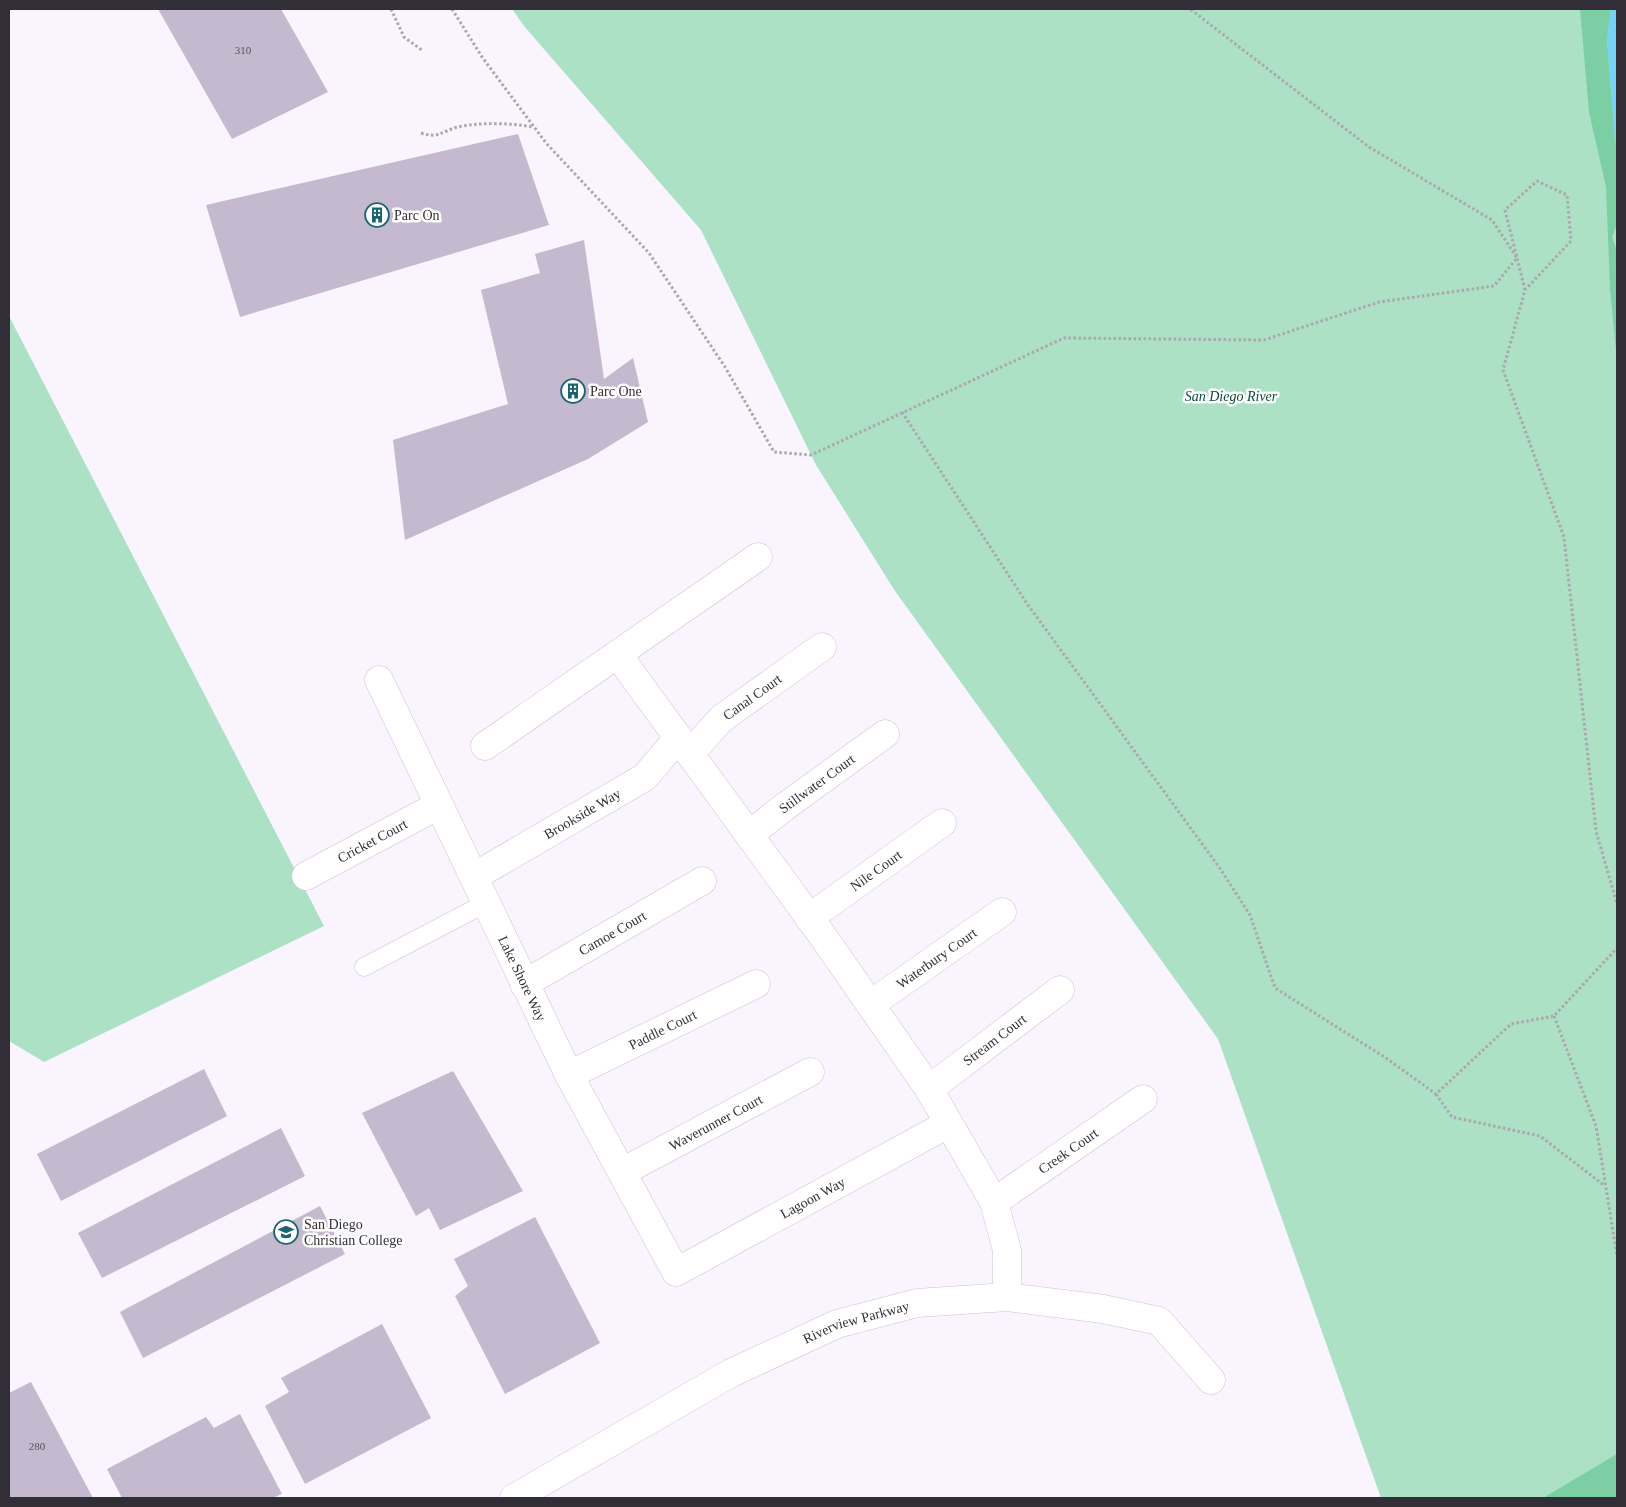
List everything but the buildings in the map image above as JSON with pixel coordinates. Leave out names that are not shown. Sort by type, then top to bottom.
[{"type":"street","points":[[485,746],[758,557]]},
{"type":"street","name":"Canal Court","points":[[684,746],[822,647]]},
{"type":"street","points":[[618,655],[871,1004],[929,1089],[994,1202],[1007,1250],[1007,1297]]},
{"type":"street","name":"Lake Shore Way","points":[[379,680],[475,876],[524,984],[569,1075],[676,1272]]},
{"type":"street","name":"Stillwater Court","points":[[749,835],[885,734]]},
{"type":"street","name":"Brookside Way","points":[[475,876],[645,777],[684,746]]},
{"type":"street","name":"Cricket Court","points":[[306,876],[439,805]]},
{"type":"street","name":"Nile Court","points":[[809,918],[942,823]]},
{"type":"street","name":"Camoe Court","points":[[524,984],[702,881]]},
{"type":"street","name":"Waterbury Court","points":[[871,1004],[1002,912]]},
{"type":"street","name":"Paddle Court","points":[[569,1075],[756,984]]},
{"type":"street","name":"Stream Court","points":[[929,1089],[1060,990]]},
{"type":"street","name":"Waverunner Court","points":[[622,1172],[810,1072]]},
{"type":"street","name":"Creek Court","points":[[994,1202],[1143,1099]]},
{"type":"street","name":"Lagoon Way","points":[[676,1272],[948,1124]]},
{"type":"street","name":"Riverview Parkway","points":[[514,1498],[730,1373],[837,1324],[917,1302],[1007,1297],[1103,1309],[1160,1321],[1211,1380]]},
{"type":"lane","points":[[364,967],[486,903]]},
{"type":"path","points":[[391,9],[404,37],[423,51]]},
{"type":"path","points":[[452,9],[482,58],[533,127],[648,253],[725,367],[774,452],[811,454],[1064,338],[1264,340],[1380,302],[1494,286],[1517,258]]},
{"type":"path","points":[[1190,9],[1369,147],[1492,220],[1517,258]]},
{"type":"path","points":[[421,133],[434,137],[458,126],[514,124],[533,127]]},
{"type":"path","points":[[1525,290],[1505,210],[1537,181],[1567,195],[1571,241],[1525,290],[1503,370],[1564,537],[1596,831],[1617,904]]},
{"type":"path","points":[[902,412],[1028,605],[1220,867],[1250,915],[1275,988],[1386,1058],[1436,1094],[1452,1117],[1540,1136],[1606,1186]]},
{"type":"path","points":[[1436,1094],[1511,1024],[1554,1016],[1617,948]]},
{"type":"path","points":[[1554,1016],[1596,1126],[1617,1256]]},
{"type":"green space","name":"San Diego River","points":[[512,9],[1617,9],[1617,1498],[1381,1498],[1218,1039],[895,591],[816,465],[701,230],[524,26]]},
{"type":"green space","points":[[1580,9],[1611,9],[1607,40],[1617,147],[1617,224],[1612,237],[1617,251],[1617,361],[1610,288],[1606,187],[1589,112]]},
{"type":"green space","points":[[9,316],[324,926],[44,1062],[9,1041]]},
{"type":"green space","points":[[1617,1454],[1617,1498],[1543,1498]]},
{"type":"water","points":[[1611,9],[1617,9],[1617,147],[1607,40]]},
{"type":"place","name":"Parc On","points":[[377,215]]},
{"type":"place","name":"Parc One","points":[[573,391]]},
{"type":"place","name":"San Diego Christian College","points":[[286,1232]]}]
